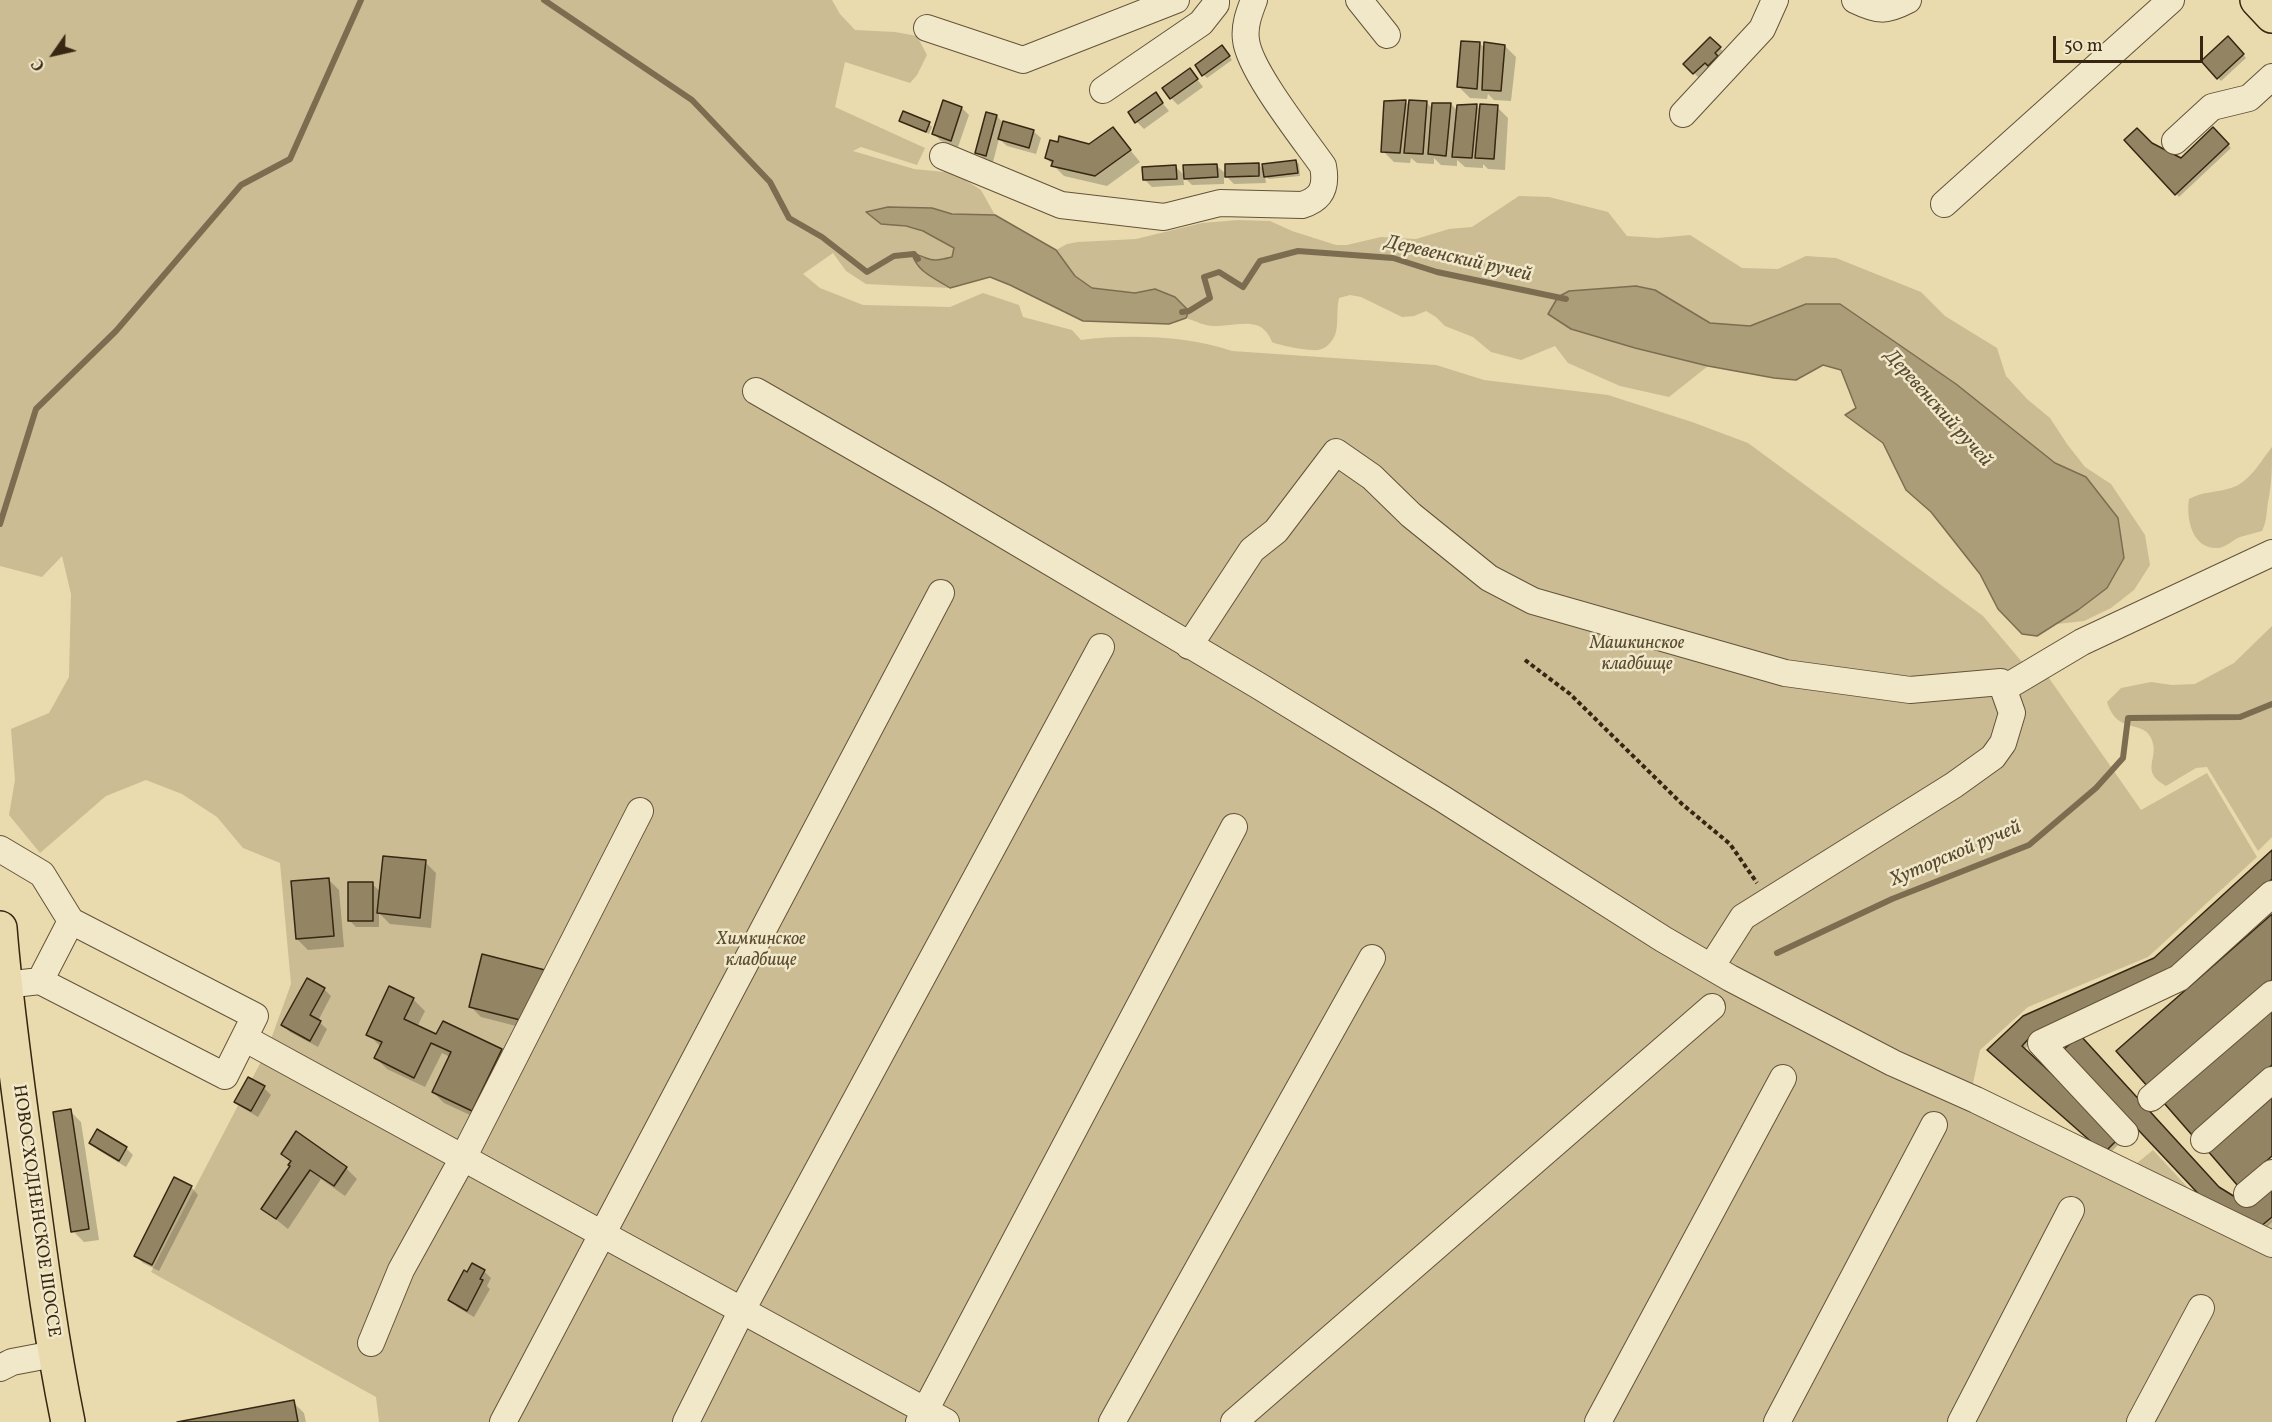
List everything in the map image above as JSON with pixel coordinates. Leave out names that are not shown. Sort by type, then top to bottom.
[{"type":"main road","points":[[2257,0],[2272,16]]},
{"type":"main road","name":"НОВОСХОДНЕНСКОЕ ШОССЕ","points":[[0,928],[5,985],[54,1354],[68,1422]]},
{"type":"street","points":[[927,28],[1023,60],[1176,0]]},
{"type":"street","points":[[1103,90],[1201,23],[1216,4],[1216,0]]},
{"type":"street","points":[[943,156],[1061,205],[1164,217],[1220,204],[1302,205],[1313,201],[1323,191],[1325,179],[1323,166],[1254,66],[1246,41],[1247,16],[1254,0]]},
{"type":"street","points":[[1359,0],[1387,35]]},
{"type":"street","points":[[1683,114],[1761,29],[1776,0]]},
{"type":"street","points":[[1856,0],[1881,10],[1908,0]]},
{"type":"street","points":[[1944,204],[2171,0]]},
{"type":"street","points":[[2175,141],[2212,107],[2249,98],[2272,77]]},
{"type":"street","points":[[756,391],[937,495],[1422,786],[1711,967],[1893,1063],[1976,1100],[2272,1244]]},
{"type":"street","points":[[1189,646],[1252,550],[1276,531],[1336,452],[1372,477],[1411,515],[1489,578],[1533,601],[1785,673],[1910,690],[2001,682],[2012,713],[2003,743],[1993,757],[1743,917],[1711,967]]},
{"type":"street","points":[[2003,689],[2082,642],[2272,552]]},
{"type":"street","points":[[503,1422],[941,593]]},
{"type":"street","points":[[686,1422],[742,1310],[1101,647]]},
{"type":"street","points":[[371,1343],[401,1270],[463,1158],[640,811]]},
{"type":"street","points":[[244,1038],[742,1310],[930,1418],[1234,827]]},
{"type":"street","points":[[0,849],[42,874],[71,921],[255,1016],[225,1076],[40,981],[5,985]]},
{"type":"street","points":[[2125,1133],[2041,1043],[2179,978],[2272,894]]},
{"type":"street","points":[[40,981],[71,921]]},
{"type":"street","points":[[1112,1422],[1372,958]]},
{"type":"street","points":[[2151,1098],[2272,994]]},
{"type":"street","points":[[1234,1422],[1712,1006]]},
{"type":"street","points":[[1598,1422],[1783,1078]]},
{"type":"street","points":[[2204,1140],[2272,1080]]},
{"type":"street","points":[[1777,1422],[1934,1125]]},
{"type":"street","points":[[2247,1194],[2272,1173]]},
{"type":"street","points":[[1961,1422],[2071,1210]]},
{"type":"street","points":[[2140,1422],[2201,1308]]},
{"type":"street","points":[[0,1368],[12,1362],[54,1354]]},
{"type":"path","points":[[1525,660],[1570,694],[1682,804],[1730,844],[1769,901]]},
{"type":"green space","points":[[0,0],[832,0],[840,14],[855,30],[895,32],[917,36],[927,55],[917,75],[910,83],[845,62],[835,107],[925,148],[917,165],[861,147],[853,151],[914,169],[954,173],[981,190],[995,215],[952,214],[932,208],[881,224],[919,231],[954,248],[952,258],[935,259],[919,254],[924,273],[950,288],[866,284],[846,271],[833,253],[803,274],[820,288],[863,305],[950,307],[983,293],[1019,305],[1023,317],[1072,330],[1081,340],[1118,337],[1177,339],[1232,351],[1436,365],[1484,380],[1608,395],[1748,443],[1983,616],[2022,662],[2035,658],[2141,810],[2207,773],[2257,857],[2148,957],[2028,1007],[1980,1050],[1971,1093],[2130,1169],[2153,1150],[2204,1205],[2260,1230],[2272,1220],[2272,1422],[379,1422],[376,1397],[151,1272],[267,1050],[291,984],[280,863],[243,848],[217,817],[182,794],[146,780],[106,796],[40,853],[9,815],[15,780],[11,729],[49,713],[69,677],[71,594],[62,556],[42,577],[0,566]]},
{"type":"green space","points":[[1519,196],[1549,197],[1608,212],[1627,236],[1658,238],[1690,235],[1742,268],[1778,269],[1806,256],[1836,258],[1921,292],[1945,316],[1997,348],[2006,376],[2027,399],[2050,418],[2085,467],[2111,484],[2145,535],[2150,565],[2134,590],[2111,608],[2084,621],[2057,624],[2107,587],[2124,558],[2086,477],[2055,463],[2019,436],[1805,304],[1750,326],[1710,323],[1655,290],[1635,348],[1708,366],[1669,397],[1620,386],[1568,363],[1555,346],[1521,360],[1491,352],[1473,337],[1445,326],[1426,311],[1414,316],[1402,317],[1361,297],[1350,295],[1339,298],[1335,335],[1326,347],[1314,350],[1282,345],[1272,342],[1262,328],[1255,325],[1211,326],[1186,318],[1189,311],[1155,289],[1135,293],[1092,288],[1075,276],[1056,250],[1067,244],[1078,242],[1136,239],[1202,223],[1238,220],[1270,221],[1292,231],[1336,245],[1347,245],[1381,237],[1416,239],[1449,229],[1472,227]]},
{"type":"green space","points":[[2272,447],[2271,485],[2262,531],[2240,537],[2219,548],[2202,544],[2190,524],[2189,499],[2237,485],[2254,471]]},
{"type":"green space","points":[[2272,626],[2272,837],[2258,851],[2207,767],[2196,768],[2166,786],[2153,775],[2154,752],[2147,732],[2117,719],[2107,702],[2121,688],[2151,682],[2172,685],[2195,684],[2234,663]]},
{"type":"water","points":[[888,207],[932,208],[952,214],[995,215],[1056,250],[1075,276],[1092,288],[1135,293],[1155,289],[1175,297],[1189,311],[1186,318],[1169,324],[1083,321],[990,277],[950,288],[918,266],[912,254],[939,260],[952,257],[954,248],[923,231],[906,226],[881,224],[866,212]]},
{"type":"water","points":[[1636,286],[1655,290],[1710,323],[1750,326],[1806,304],[1840,304],[1956,384],[2055,463],[2086,477],[2118,518],[2124,558],[2107,588],[2037,636],[2022,634],[1998,609],[1980,574],[1931,512],[1906,490],[1883,443],[1845,415],[1856,408],[1841,370],[1823,365],[1796,380],[1708,366],[1571,329],[1548,314],[1558,297],[1569,291]]},
{"type":"building","points":[[2228,36],[2244,54],[2217,79],[2201,61]]},
{"type":"building","points":[[1710,37],[1721,47],[1715,53],[1718,56],[1708,66],[1705,63],[1693,74],[1683,64]]},
{"type":"building","points":[[1461,41],[1480,42],[1477,89],[1457,87]]},
{"type":"building","points":[[1484,42],[1505,45],[1501,91],[1482,90]]},
{"type":"building","points":[[1222,45],[1230,56],[1202,76],[1195,65]]},
{"type":"building","points":[[1190,68],[1198,79],[1170,99],[1162,88]]},
{"type":"building","points":[[1156,92],[1163,103],[1135,123],[1128,112]]},
{"type":"building","points":[[943,100],[962,107],[951,141],[932,134]]},
{"type":"building","points":[[1406,100],[1400,153],[1381,152],[1384,101]]},
{"type":"building","points":[[1409,100],[1427,101],[1423,154],[1404,153]]},
{"type":"building","points":[[1432,103],[1451,103],[1446,156],[1428,154]]},
{"type":"building","points":[[1477,104],[1472,158],[1452,157],[1457,105]]},
{"type":"building","points":[[1480,104],[1498,105],[1494,159],[1475,158]]},
{"type":"building","points":[[903,111],[930,122],[926,132],[899,121]]},
{"type":"building","points":[[986,112],[997,115],[986,156],[975,153]]},
{"type":"building","points":[[1003,121],[1034,130],[1029,148],[998,139]]},
{"type":"building","points":[[1113,127],[1131,150],[1095,176],[1051,166],[1053,161],[1045,158],[1050,140],[1058,142],[1059,136],[1089,144]]},
{"type":"building","points":[[2213,127],[2229,144],[2175,195],[2124,140],[2137,128],[2152,143],[2181,158]]},
{"type":"building","points":[[1296,160],[1298,173],[1264,177],[1262,164]]},
{"type":"building","points":[[1259,163],[1259,176],[1225,177],[1225,164]]},
{"type":"building","points":[[1217,164],[1218,177],[1184,179],[1183,165]]},
{"type":"building","points":[[1176,165],[1177,179],[1143,180],[1142,167]]},
{"type":"building","points":[[2272,850],[2272,879],[2168,975],[2031,1036],[2022,1046],[2120,1137],[2104,1153],[1987,1050],[2023,1016],[2154,958]]},
{"type":"building","points":[[383,856],[426,860],[420,918],[377,913]]},
{"type":"building","points":[[329,878],[334,936],[296,939],[291,881]]},
{"type":"building","points":[[348,882],[373,882],[373,921],[348,921]]},
{"type":"building","points":[[2272,914],[2272,980],[2149,1088],[2116,1051]]},
{"type":"building","points":[[482,954],[545,970],[532,1023],[469,1007]]},
{"type":"building","points":[[307,978],[325,988],[310,1015],[321,1021],[310,1041],[281,1025]]},
{"type":"building","points":[[389,986],[414,998],[404,1019],[436,1034],[443,1021],[502,1049],[472,1111],[432,1092],[451,1052],[431,1043],[414,1078],[374,1058],[382,1042],[366,1035]]},
{"type":"building","points":[[2272,1007],[2272,1065],[2192,1135],[2164,1103]]},
{"type":"building","points":[[2080,1035],[2219,1187],[2248,1205],[2272,1184],[2272,1217],[2260,1227],[2208,1204],[2063,1050]]},
{"type":"building","points":[[248,1077],[265,1086],[251,1111],[234,1102]]},
{"type":"building","points":[[2272,1093],[2272,1156],[2238,1186],[2207,1150]]},
{"type":"building","points":[[71,1109],[89,1229],[71,1232],[53,1112]]},
{"type":"building","points":[[97,1129],[127,1147],[119,1161],[89,1143]]},
{"type":"building","points":[[296,1131],[347,1167],[334,1186],[310,1170],[276,1219],[261,1209],[290,1166],[288,1165],[291,1161],[281,1154]]},
{"type":"building","points":[[174,1177],[192,1186],[152,1265],[134,1256]]},
{"type":"building","points":[[472,1263],[485,1270],[480,1279],[483,1280],[467,1311],[448,1300],[464,1270],[467,1272]]},
{"type":"building","points":[[294,1400],[298,1422],[177,1422]]},
{"type":"waterway","points":[[0,524],[36,409],[116,331],[241,185],[290,159],[361,0]]},
{"type":"waterway","name":"Деревенский ручей","points":[[544,0],[692,100],[770,182],[789,218],[822,237],[867,272],[894,256],[914,254],[918,259]]},
{"type":"waterway","name":"Деревенский ручей","points":[[1182,312],[1189,311],[1210,298],[1204,277],[1219,272],[1243,287],[1260,261],[1298,251],[1393,258],[1437,272],[1566,299]]},
{"type":"waterway","name":"Хуторской ручей","points":[[1777,953],[1892,899],[2029,845],[2096,788],[2123,758],[2128,718],[2240,717],[2272,704]]},
{"type":"park label","name":"Машкинское кладбище","points":[[1637,655]]},
{"type":"park label","name":"Химкинское кладбище","points":[[761,951]]}]
